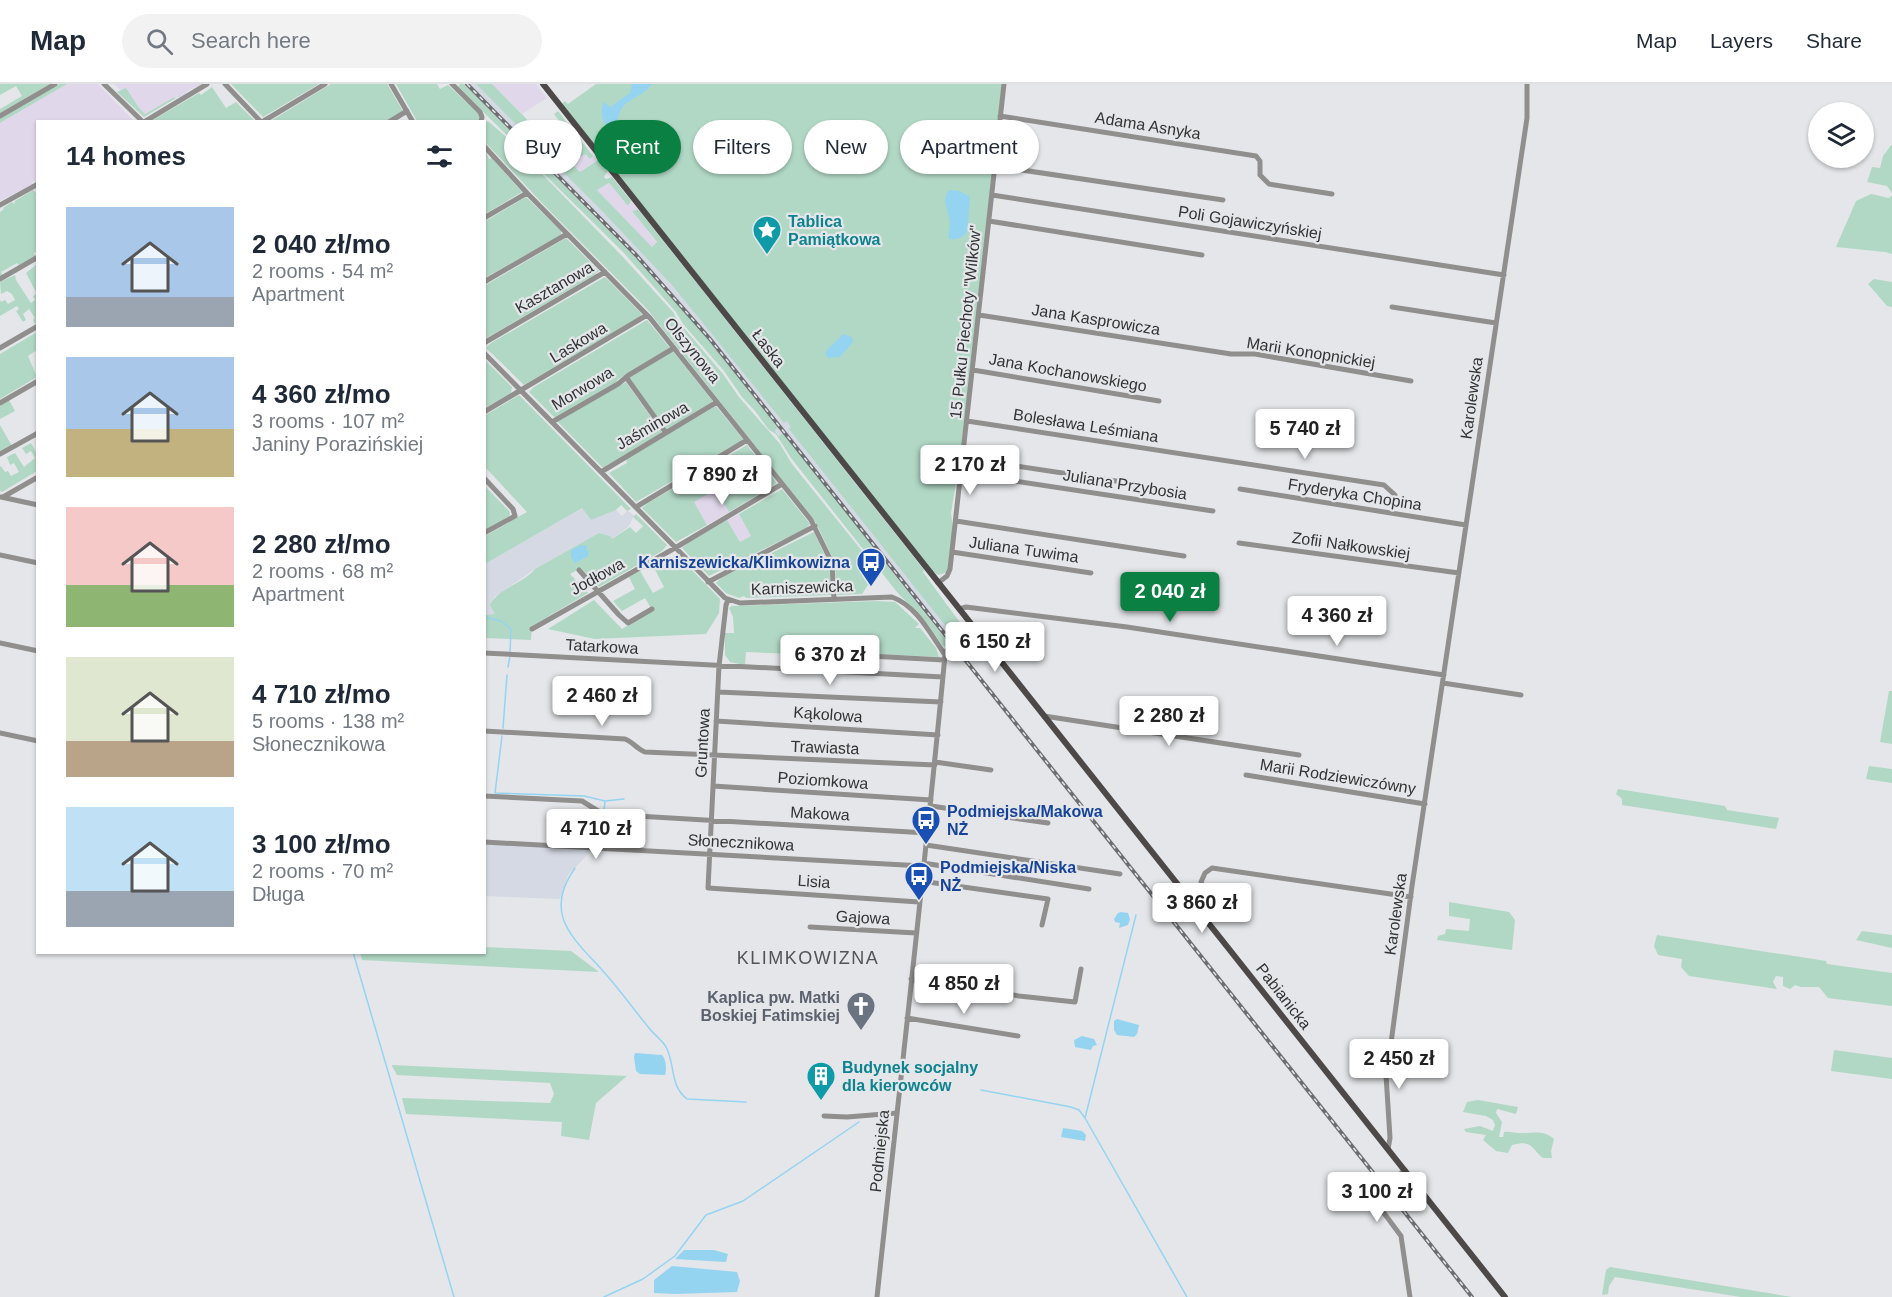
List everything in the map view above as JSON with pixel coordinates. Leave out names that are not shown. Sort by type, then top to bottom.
[{"type":"main road","name":"Łaska","points":[[543,84],[974,628]]},
{"type":"main road","name":"Pabianicka","points":[[974,628],[1505,1297]]},
{"type":"street","points":[[0,116],[55,84]]},
{"type":"street","points":[[104,84],[141,120]]},
{"type":"street","points":[[146,120],[207,84]]},
{"type":"street","points":[[225,84],[259,120]]},
{"type":"street","points":[[264,120],[325,84]]},
{"type":"street","points":[[391,84],[412,120]]},
{"type":"street","points":[[452,84],[480,112],[481,120]]},
{"type":"street","name":"15 Pułku Piechoty \"Wilków\"","points":[[1000,120],[1004,84]]},
{"type":"street","name":"Karolewska","points":[[1388,1149],[1390,1138],[1386,1075],[1527,118],[1527,84]]},
{"type":"street","points":[[392,120],[407,111]]},
{"type":"street","name":"Adama Asnyka","points":[[1000,116],[1256,156],[1260,161],[1260,175],[1269,184],[1332,194]]},
{"type":"street","name":"Olszynowa","points":[[486,148],[647,315],[815,526],[832,563],[834,599]]},
{"type":"street","points":[[1039,173],[1224,200]]},
{"type":"street","name":"15 Pułku Piechoty \"Wilków\"","points":[[938,583],[950,573],[994,174]]},
{"type":"street","points":[[0,206],[36,187]]},
{"type":"street","points":[[486,217],[527,193]]},
{"type":"street","name":"Poli Gojawiczyńskiej","points":[[992,195],[1504,275]]},
{"type":"street","points":[[989,221],[1202,255]]},
{"type":"street","points":[[486,281],[567,234]]},
{"type":"street","points":[[0,279],[36,258]]},
{"type":"street","name":"Kasztanowa","points":[[486,342],[605,272]]},
{"type":"street","points":[[1392,307],[1496,323]]},
{"type":"street","name":"Laskowa","points":[[486,411],[647,315]]},
{"type":"street","name":"Jana Kasprowicza","points":[[980,315],[1208,350]]},
{"type":"street","points":[[0,348],[36,327]]},
{"type":"street","name":"Morwowa","points":[[552,422],[674,348]]},
{"type":"street","name":"Marii Konopnickiej","points":[[1208,350],[1231,354],[1254,354],[1411,381]]},
{"type":"street","name":"Karniszewicka","points":[[486,355],[728,600],[745,603],[895,598],[922,621],[944,658]]},
{"type":"street","name":"Jana Kochanowskiego","points":[[973,370],[1159,401]]},
{"type":"street","name":"Morwowa","points":[[626,377],[666,433]]},
{"type":"street","points":[[0,403],[36,382]]},
{"type":"street","name":"Jaśminowa","points":[[601,472],[717,402]]},
{"type":"street","name":"Bolesława Leśmiana","points":[[967,421],[1384,485],[1395,495]]},
{"type":"street","points":[[0,454],[36,434]]},
{"type":"street","points":[[636,507],[747,440]]},
{"type":"street","points":[[963,458],[1129,483]]},
{"type":"street","name":"Juliana Przybosia","points":[[961,473],[1213,511]]},
{"type":"street","points":[[2,497],[36,478]]},
{"type":"street","points":[[486,480],[513,509],[514,516],[486,532]]},
{"type":"street","name":"Jodłowa","points":[[532,629],[782,484]]},
{"type":"street","name":"Fryderyka Chopina","points":[[1240,489],[1466,525]]},
{"type":"street","points":[[2,497],[36,505]]},
{"type":"street","points":[[956,521],[1184,556]]},
{"type":"street","points":[[708,582],[815,526]]},
{"type":"street","name":"Zofii Nałkowskiej","points":[[1239,543],[1459,573]]},
{"type":"street","name":"Juliana Tuwima","points":[[952,552],[1091,573]]},
{"type":"street","points":[[0,555],[36,563]]},
{"type":"street","points":[[579,570],[628,623],[652,609]]},
{"type":"street","name":"Gruntowa","points":[[708,888],[719,666],[728,600]]},
{"type":"street","points":[[959,609],[967,607],[1127,627],[1444,675]]},
{"type":"street","points":[[795,652],[944,658],[947,650],[974,628]]},
{"type":"street","points":[[0,643],[36,651]]},
{"type":"street","name":"Tatarkowa","points":[[486,653],[943,677]]},
{"type":"street","name":"Podmiejska","points":[[877,1297],[931,803],[944,658]]},
{"type":"street","points":[[1443,682],[1521,695]]},
{"type":"street","points":[[718,692],[941,702]]},
{"type":"street","points":[[1044,716],[1299,755]]},
{"type":"street","name":"Kąkolowa","points":[[716,721],[938,735]]},
{"type":"street","name":"Trawiasta","points":[[486,731],[625,739],[632,742],[637,749],[645,752],[935,764],[991,770]]},
{"type":"street","points":[[0,733],[36,741]]},
{"type":"street","name":"Marii Rodziewiczówny","points":[[1246,775],[1425,804]]},
{"type":"street","name":"Poziomkowa","points":[[713,786],[931,803],[1048,823]]},
{"type":"street","name":"Makowa","points":[[486,796],[582,801],[603,814],[927,833]]},
{"type":"street","name":"Słonecznikowa","points":[[486,842],[923,865],[1089,889]]},
{"type":"street","points":[[926,845],[1120,874]]},
{"type":"street","points":[[1197,909],[1206,902],[1208,896],[1201,882],[1205,873],[1212,868],[1411,897]]},
{"type":"street","points":[[921,881],[1048,899],[1042,926]]},
{"type":"street","name":"Lisia","points":[[708,888],[919,902]]},
{"type":"street","name":"Gajowa","points":[[810,927],[916,933]]},
{"type":"street","points":[[911,979],[1019,996],[1075,1002],[1082,969]]},
{"type":"street","points":[[906,1018],[1018,1036]]},
{"type":"street","points":[[824,1116],[847,1118],[897,1113]]},
{"type":"street","points":[[1405,1170],[1380,1190],[1376,1200],[1401,1236],[1410,1297]]},
{"type":"shaded area","points":[[67,84],[98,84],[133,120],[36,120],[36,182],[34,180],[31,183],[33,184],[0,201],[0,123]]},
{"type":"shaded area","points":[[114,84],[202,84],[145,114]]},
{"type":"shaded area","points":[[464,84],[492,84],[528,120],[504,120],[504,125]]},
{"type":"shaded area","points":[[492,84],[536,84],[547,98],[522,114]]},
{"type":"shaded area","points":[[582,150],[589,159],[593,156],[594,162],[582,171]]},
{"type":"shaded area","points":[[551,174],[581,174],[733,348],[963,649],[957,654],[716,355],[598,223]]},
{"type":"shaded area","points":[[609,183],[628,206],[631,201],[638,209],[632,211],[657,243],[651,247],[597,190]]},
{"type":"shaded area","points":[[716,489],[729,512],[707,525],[693,502]]},
{"type":"shaded area","points":[[582,508],[591,520],[616,510],[622,516],[627,511],[634,516],[628,527],[612,539],[610,536],[599,533],[535,569],[494,597],[495,614],[486,615],[486,563]]},
{"type":"shaded area","points":[[739,514],[751,536],[740,542],[727,520]]},
{"type":"shaded area","points":[[486,844],[592,850],[568,875],[560,899],[486,896]]},
{"type":"green space","points":[[0,84],[50,84],[0,113],[0,109],[22,96],[16,86],[0,95]]},
{"type":"green space","points":[[60,84],[67,84],[0,123],[0,118],[42,92]]},
{"type":"green space","points":[[231,84],[319,84],[263,117]]},
{"type":"green space","points":[[331,84],[387,84],[403,111],[388,120],[272,120]]},
{"type":"green space","points":[[396,84],[437,84],[440,89],[448,85],[480,115],[479,120],[416,120]]},
{"type":"green space","points":[[464,84],[504,124],[504,132],[458,87]]},
{"type":"green space","points":[[476,84],[492,84],[527,120],[512,120]]},
{"type":"green space","points":[[596,84],[1002,84],[998,120],[900,120],[900,174],[992,174],[959,476],[951,513],[953,529],[948,570],[945,573],[938,575],[931,570],[617,174],[681,174],[681,120],[594,120],[594,144],[582,129],[582,120],[575,120],[562,104],[565,101],[568,104]]},
{"type":"green space","points":[[212,87],[226,108],[236,102],[254,120],[153,120],[199,93],[201,95]]},
{"type":"green space","points":[[126,88],[145,114],[181,95],[144,117],[117,92]]},
{"type":"green space","points":[[558,111],[565,120],[559,120],[554,114]]},
{"type":"green space","points":[[486,121],[504,135],[504,162],[486,143]]},
{"type":"green space","points":[[582,142],[593,156],[590,159],[585,154],[582,156]]},
{"type":"green space","points":[[1892,144],[1892,193],[1887,186],[1867,182],[1872,168],[1880,168],[1883,156]]},
{"type":"green space","points":[[486,152],[489,159],[492,158],[522,192],[486,213]]},
{"type":"green space","points":[[594,163],[594,174],[606,174],[604,177],[606,179],[612,177],[631,201],[628,206],[609,183],[597,190],[652,247],[657,242],[632,211],[638,209],[924,570],[923,572],[961,624],[963,632],[956,639],[789,429],[791,427],[787,421],[784,423],[672,285],[565,174],[582,174],[582,171]]},
{"type":"green space","points":[[515,174],[542,174],[673,312],[739,397],[780,444],[792,464],[879,572],[879,575],[874,581],[872,579],[862,594],[837,595],[835,563],[816,523],[647,309]]},
{"type":"green space","points":[[544,174],[553,174],[685,311],[778,427],[775,431],[779,436],[783,433],[950,645],[945,647],[941,644],[929,626],[897,592],[791,458],[776,434],[769,430],[724,371],[683,324],[676,312],[623,252]]},
{"type":"green space","points":[[33,190],[36,193],[36,252],[35,256],[1,272],[3,275],[0,276],[0,212],[12,202],[14,204],[15,201]]},
{"type":"green space","points":[[1871,194],[1889,198],[1892,195],[1892,254],[1836,247],[1856,201]]},
{"type":"green space","points":[[526,197],[561,231],[561,235],[486,277],[486,221]]},
{"type":"green space","points":[[566,238],[599,271],[486,338],[486,285]]},
{"type":"green space","points":[[36,265],[36,292],[26,273]]},
{"type":"green space","points":[[15,275],[31,303],[35,300],[33,296],[36,294],[35,324],[33,320],[35,318],[29,309],[23,314],[26,320],[23,322],[16,311],[19,309],[17,306],[0,316],[0,300],[1,302],[5,300],[8,304],[15,300],[7,291],[1,294],[0,282]]},
{"type":"green space","points":[[605,277],[642,314],[639,317],[524,385],[486,348],[491,343]]},
{"type":"green space","points":[[1874,279],[1892,282],[1892,307],[1887,306],[1868,284]]},
{"type":"green space","points":[[647,320],[670,348],[617,382],[555,418],[529,392],[534,387]]},
{"type":"green space","points":[[36,333],[36,351],[28,356],[36,378],[0,399],[0,354]]},
{"type":"green space","points":[[673,351],[712,402],[666,430],[629,378]]},
{"type":"green space","points":[[486,361],[512,387],[511,393],[486,407]]},
{"type":"green space","points":[[626,382],[661,433],[603,468],[557,421]]},
{"type":"green space","points":[[519,395],[631,509],[627,511],[621,505],[616,510],[591,520],[582,508],[486,563],[486,535],[527,512],[486,468],[486,415]]},
{"type":"green space","points":[[9,400],[15,411],[0,419],[0,406]]},
{"type":"green space","points":[[716,406],[743,439],[739,442],[636,502],[609,473],[627,463],[626,459]]},
{"type":"green space","points":[[0,425],[12,446],[0,453]]},
{"type":"green space","points":[[31,443],[36,452],[36,472],[2,492],[0,491],[0,467],[5,472],[8,471],[11,476],[19,472],[14,463],[10,465],[7,457],[15,453],[24,467],[35,458],[31,451],[26,454],[22,448]]},
{"type":"green space","points":[[747,445],[777,483],[729,512],[716,489],[694,502],[707,525],[676,542],[642,508],[648,503]]},
{"type":"green space","points":[[486,487],[510,512],[509,517],[486,530]]},
{"type":"green space","points":[[782,489],[810,524],[805,529],[709,576],[682,548],[727,520],[740,542],[751,536],[739,514]]},
{"type":"green space","points":[[636,514],[667,545],[662,551],[599,587],[581,568],[570,574],[588,593],[532,626],[531,640],[486,638],[486,615],[495,614],[490,605],[499,594],[535,569],[599,533],[610,536],[612,539],[630,527],[636,533],[643,526],[633,517]]},
{"type":"green space","points":[[814,532],[830,566],[832,595],[746,598],[744,596],[739,598],[726,593],[716,583],[721,578]]},
{"type":"green space","points":[[663,558],[669,569],[683,561],[720,599],[719,613],[706,634],[595,639],[548,629],[594,600],[622,629],[652,610],[645,598],[622,611],[613,601],[635,589],[629,577],[640,571],[653,593],[664,587],[652,564]]},
{"type":"green space","points":[[895,602],[919,624],[915,628],[920,628],[936,648],[939,657],[793,650],[793,654],[746,652],[745,665],[730,662],[725,655],[725,633],[734,633],[733,617],[729,608],[732,606]]},
{"type":"green space","points":[[1889,691],[1892,691],[1892,744],[1880,742]]},
{"type":"green space","points":[[1869,766],[1892,769],[1892,783],[1866,779]]},
{"type":"green space","points":[[1618,789],[1725,806],[1727,810],[1779,818],[1776,829],[1622,805],[1622,799],[1616,794]]},
{"type":"green space","points":[[1449,902],[1509,912],[1515,920],[1512,950],[1437,940],[1438,936],[1445,934],[1446,929],[1469,931],[1470,919],[1449,916]]},
{"type":"green space","points":[[1862,931],[1892,935],[1892,948],[1856,940]]},
{"type":"green space","points":[[1657,935],[1892,973],[1892,1006],[1828,998],[1819,987],[1795,985],[1790,989],[1783,986],[1783,977],[1776,976],[1773,982],[1777,989],[1689,976],[1681,967],[1682,959],[1658,955],[1654,946]]},
{"type":"green space","points":[[486,947],[571,951],[599,972],[362,960],[360,954],[486,954]]},
{"type":"green space","points":[[1834,1050],[1892,1058],[1892,1079],[1831,1071]]},
{"type":"green space","points":[[392,1065],[627,1076],[596,1103],[589,1140],[561,1136],[562,1122],[406,1114],[402,1098],[550,1103],[554,1094],[550,1083],[397,1075]]},
{"type":"green space","points":[[1478,1100],[1518,1107],[1516,1114],[1497,1109],[1496,1113],[1502,1122],[1499,1137],[1503,1137],[1504,1132],[1545,1134],[1554,1139],[1552,1158],[1543,1158],[1524,1143],[1512,1145],[1508,1153],[1496,1151],[1483,1140],[1486,1135],[1466,1132],[1464,1129],[1480,1126],[1493,1131],[1495,1125],[1493,1120],[1486,1116],[1463,1112],[1467,1102]]},
{"type":"green space","points":[[1610,1267],[1792,1297],[1741,1297],[1615,1277],[1609,1286],[1608,1294],[1602,1295],[1606,1270]]},
{"type":"water","points":[[632,84],[652,84],[624,105],[618,120],[603,120],[604,102],[610,107],[630,93]]},
{"type":"water","points":[[949,190],[960,191],[970,197],[967,232],[954,239],[949,239],[950,219],[945,199]]},
{"type":"water","points":[[843,334],[852,337],[853,342],[840,357],[828,358],[825,353]]},
{"type":"water","points":[[582,545],[588,549],[586,551],[589,550],[588,556],[575,563],[571,557],[571,550]]},
{"type":"water","points":[[1121,912],[1128,913],[1130,919],[1128,925],[1119,928],[1120,923],[1115,922],[1114,919]]},
{"type":"water","points":[[1117,1019],[1139,1025],[1137,1034],[1134,1037],[1117,1035],[1114,1030],[1114,1021]]},
{"type":"water","points":[[1082,1036],[1094,1039],[1097,1045],[1091,1050],[1075,1047],[1074,1040]]},
{"type":"water","points":[[635,1053],[662,1055],[666,1064],[665,1075],[640,1074],[636,1071]]},
{"type":"water","points":[[1063,1128],[1082,1131],[1086,1135],[1085,1141],[1061,1137]]},
{"type":"water","points":[[684,1250],[714,1250],[728,1254],[726,1262],[675,1259]]},
{"type":"water","points":[[672,1266],[737,1272],[740,1281],[737,1292],[654,1293],[654,1280]]},
{"type":"waterway","points":[[486,617],[501,621],[511,629],[510,652]]},
{"type":"waterway","points":[[508,667],[510,656]]},
{"type":"waterway","points":[[503,728],[507,675]]},
{"type":"waterway","points":[[502,736],[495,793],[584,796],[605,801]]},
{"type":"waterway","points":[[604,811],[605,801],[624,799]]},
{"type":"waterway","points":[[600,830],[603,816]]},
{"type":"waterway","points":[[575,868],[565,886],[561,901],[562,916],[568,929],[651,1031],[666,1046],[675,1082],[682,1094],[687,1099],[746,1102]]},
{"type":"waterway","points":[[1136,915],[1085,1118],[1187,1297]]},
{"type":"waterway","points":[[354,954],[454,1297]]},
{"type":"waterway","points":[[981,1090],[1071,1107],[1079,1110],[1085,1118]]},
{"type":"waterway","points":[[604,1297],[643,1279],[675,1256],[706,1215],[743,1201],[859,1122]]},
{"type":"railway","points":[[467,84],[636,255],[710,339],[1472,1297]]},
{"type":"place","name":"Tablica Pamiątkowa","points":[[767,256]]},
{"type":"place","name":"Karniszewicka/Klimkowizna","points":[[871,588]]},
{"type":"place","name":"Podmiejska/Makowa NŻ","points":[[926,846]]},
{"type":"place","name":"Podmiejska/Niska NŻ","points":[[919,902]]},
{"type":"place","name":"Kaplica pw. Matki Boskiej Fatimskiej","points":[[861,1032]]},
{"type":"place","name":"Budynek socjalny dla kierowców","points":[[821,1102]]},
{"type":"district","name":"KLIMKOWIZNA","points":[[808,958]]}]
